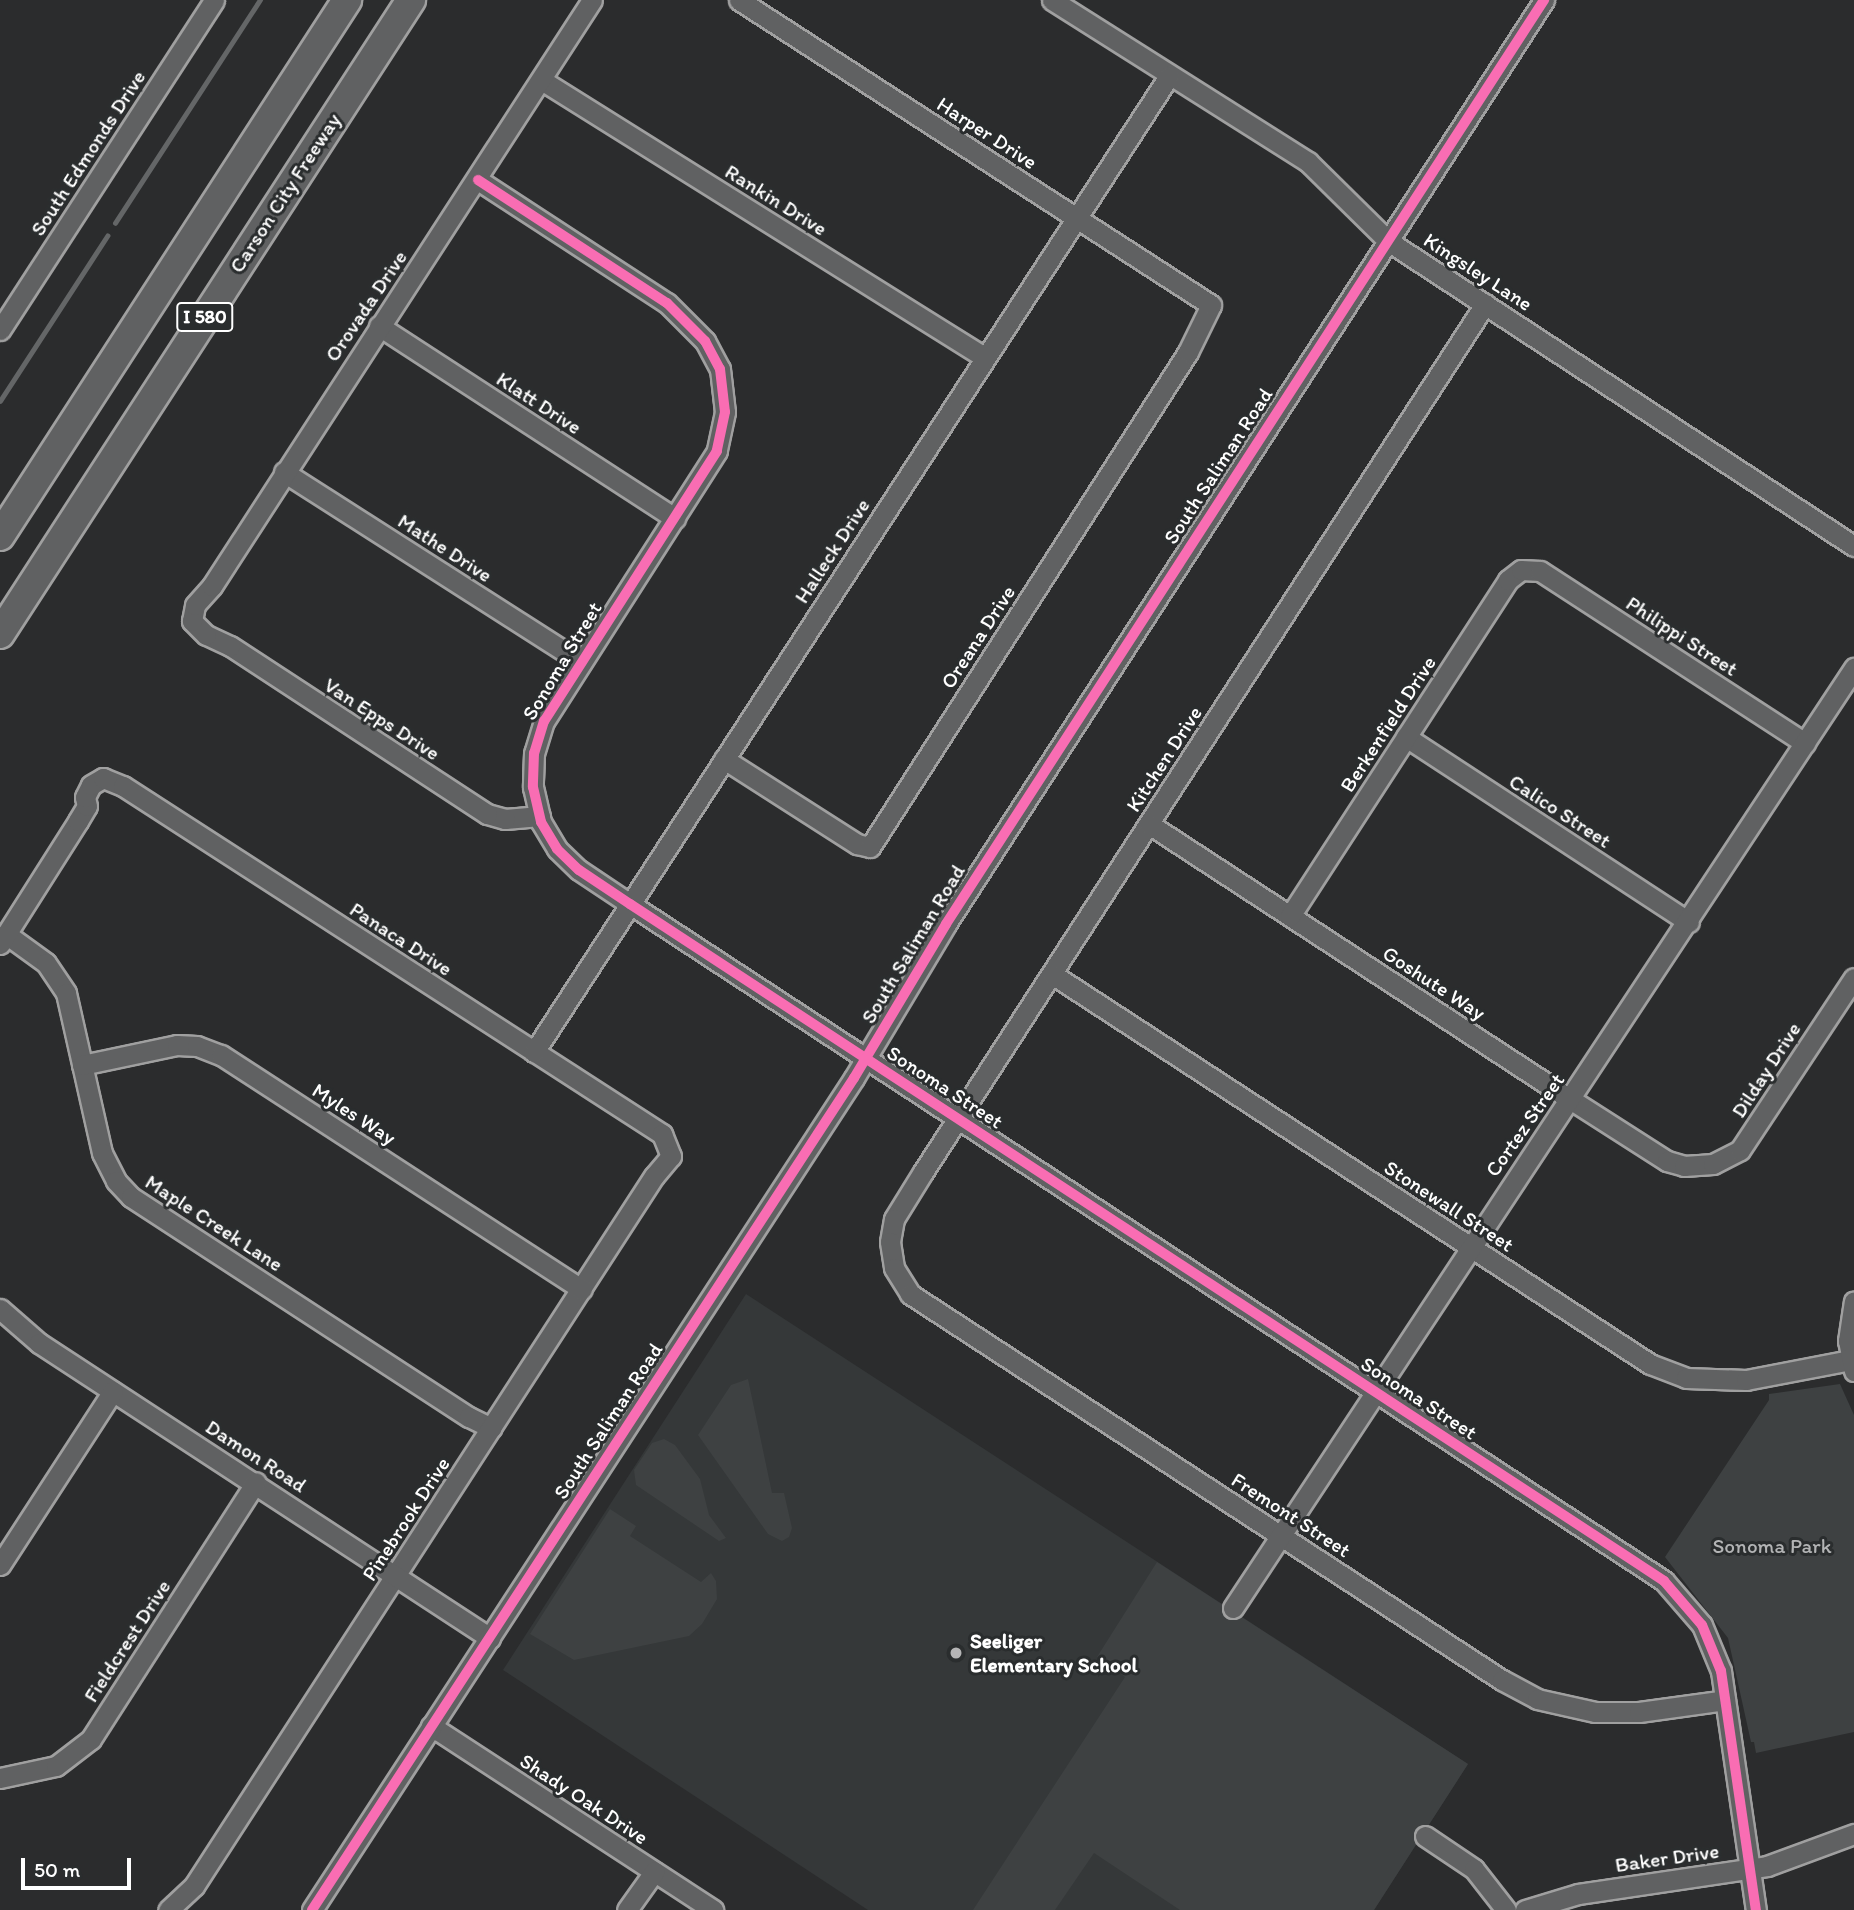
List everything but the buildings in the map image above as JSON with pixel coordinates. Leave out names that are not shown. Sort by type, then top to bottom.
[{"type":"highway","name":"I 580","points":[[0,536],[347,0]]},
{"type":"highway","name":"Carson City Freeway","points":[[0,634],[411,0]]},
{"type":"street","name":"South Edmonds Drive","points":[[0,330],[214,0]]},
{"type":"street","name":"Orovada Drive","points":[[206,635],[192,621],[195,605],[212,586],[379,326],[543,81],[592,0]]},
{"type":"street","name":"Harper Drive","points":[[739,0],[1211,305]]},
{"type":"street","name":"Kingsley Lane","points":[[1052,0],[1308,162],[1388,241],[1854,546]]},
{"type":"street","name":"South Saliman Road","points":[[312,1910],[866,1059],[946,924],[1453,137],[1545,0]]},
{"type":"street","name":"Halleck Drive","points":[[534,1052],[1169,76]]},
{"type":"street","name":"Rankin Drive","points":[[543,81],[984,357]]},
{"type":"street","name":"Sonoma Street","points":[[478,180],[667,303],[705,341],[720,369],[725,412],[716,451],[544,721],[534,753],[533,787],[540,816],[557,849],[579,870],[630,904],[1664,1581],[1702,1625],[1721,1671],[1756,1910]]},
{"type":"street","name":"Kitchen Drive","points":[[890,1242],[894,1219],[958,1118],[1485,304]]},
{"type":"street","name":"Oreana Drive","points":[[724,759],[857,844],[870,847],[1188,352],[1211,305]]},
{"type":"street","name":"Klatt Drive","points":[[379,326],[675,518]]},
{"type":"street","name":"Mathe Drive","points":[[284,472],[581,662]]},
{"type":"street","name":"Berkenfield Drive","points":[[1290,916],[1508,580],[1521,570],[1533,569]]},
{"type":"street","name":"Philippi Street","points":[[1533,569],[1805,743]]},
{"type":"street","name":"Van Epps Drive","points":[[206,635],[230,646],[488,814],[505,819],[540,816]]},
{"type":"street","name":"Cortez Street","points":[[1233,1608],[1469,1247],[1689,922],[1854,668]]},
{"type":"street","name":"Calico Street","points":[[1406,737],[1689,922]]},
{"type":"street","name":"Panaca Drive","points":[[3,939],[87,806],[85,797],[91,785],[103,778],[123,786],[662,1134],[669,1146]]},
{"type":"street","name":"Goshute Way","points":[[1149,824],[1667,1161],[1699,1167]]},
{"type":"street","name":"Maple Creek Lane","points":[[3,939],[46,963],[66,993],[102,1153],[116,1181],[131,1197],[469,1417],[492,1428]]},
{"type":"street","name":"Stonewall Street","points":[[1052,974],[1650,1364],[1686,1378],[1746,1380],[1853,1366]]},
{"type":"street","name":"Dilday Drive","points":[[1699,1167],[1727,1160],[1740,1150],[1854,978]]},
{"type":"street","name":"Myles Way","points":[[82,1065],[177,1045],[197,1046],[221,1055],[582,1289]]},
{"type":"street","name":"Pinebrook Drive","points":[[168,1910],[194,1886],[654,1176],[671,1156],[669,1146]]},
{"type":"street","name":"Fremont Street","points":[[890,1242],[894,1268],[910,1294],[1502,1680],[1537,1699],[1595,1712],[1639,1712],[1725,1700]]},
{"type":"street","points":[[1853,1366],[1848,1341],[1854,1301]]},
{"type":"street","name":"Damon Road","points":[[0,1309],[39,1343],[256,1482],[490,1638]]},
{"type":"street","points":[[0,1565],[113,1391]]},
{"type":"street","name":"Fieldcrest Drive","points":[[0,1778],[56,1766],[91,1740],[256,1482]]},
{"type":"street","name":"Shady Oak Drive","points":[[431,1726],[713,1910]]},
{"type":"street","name":"Baker Drive","points":[[1525,1910],[1578,1894],[1751,1870],[1854,1834]]},
{"type":"street","points":[[1425,1836],[1474,1869],[1506,1910]]},
{"type":"street","points":[[627,1910],[654,1872]]},
{"type":"shaded area","points":[[746,1294],[1468,1764],[1374,1910],[868,1910],[503,1670]]},
{"type":"green space","points":[[748,1379],[772,1493],[784,1493],[792,1528],[789,1537],[782,1541],[768,1534],[698,1435],[731,1385]]},
{"type":"green space","name":"Sonoma Park","points":[[1840,1384],[1854,1415],[1854,1732],[1756,1753],[1754,1742],[1751,1742],[1728,1638],[1665,1557],[1769,1400],[1769,1394]]},
{"type":"green space","points":[[664,1439],[675,1445],[700,1479],[709,1515],[726,1538],[719,1541],[636,1485],[634,1470],[652,1443]]},
{"type":"green space","points":[[610,1509],[636,1526],[630,1536],[701,1582],[711,1573],[716,1581],[717,1599],[702,1624],[689,1636],[574,1660],[530,1634]]},
{"type":"green space","points":[[1157,1562],[1468,1764],[1374,1910],[1180,1910],[1094,1853],[1055,1910],[973,1910],[1125,1677],[1097,1657]]},
{"type":"waterway","points":[[115,223],[260,0]]},
{"type":"waterway","points":[[0,401],[107,236]]},
{"type":"cycle path","points":[[312,1910],[854,1078],[946,924],[1544,0]]},
{"type":"cycle path","points":[[478,180],[667,303],[705,341],[720,369],[725,412],[717,451],[544,721],[534,753],[533,787],[541,822],[557,849],[579,870],[630,904],[1664,1581],[1702,1625],[1721,1671],[1756,1910]]},
{"type":"place","name":"Seeliger Elementary School","points":[[956,1653]]}]
